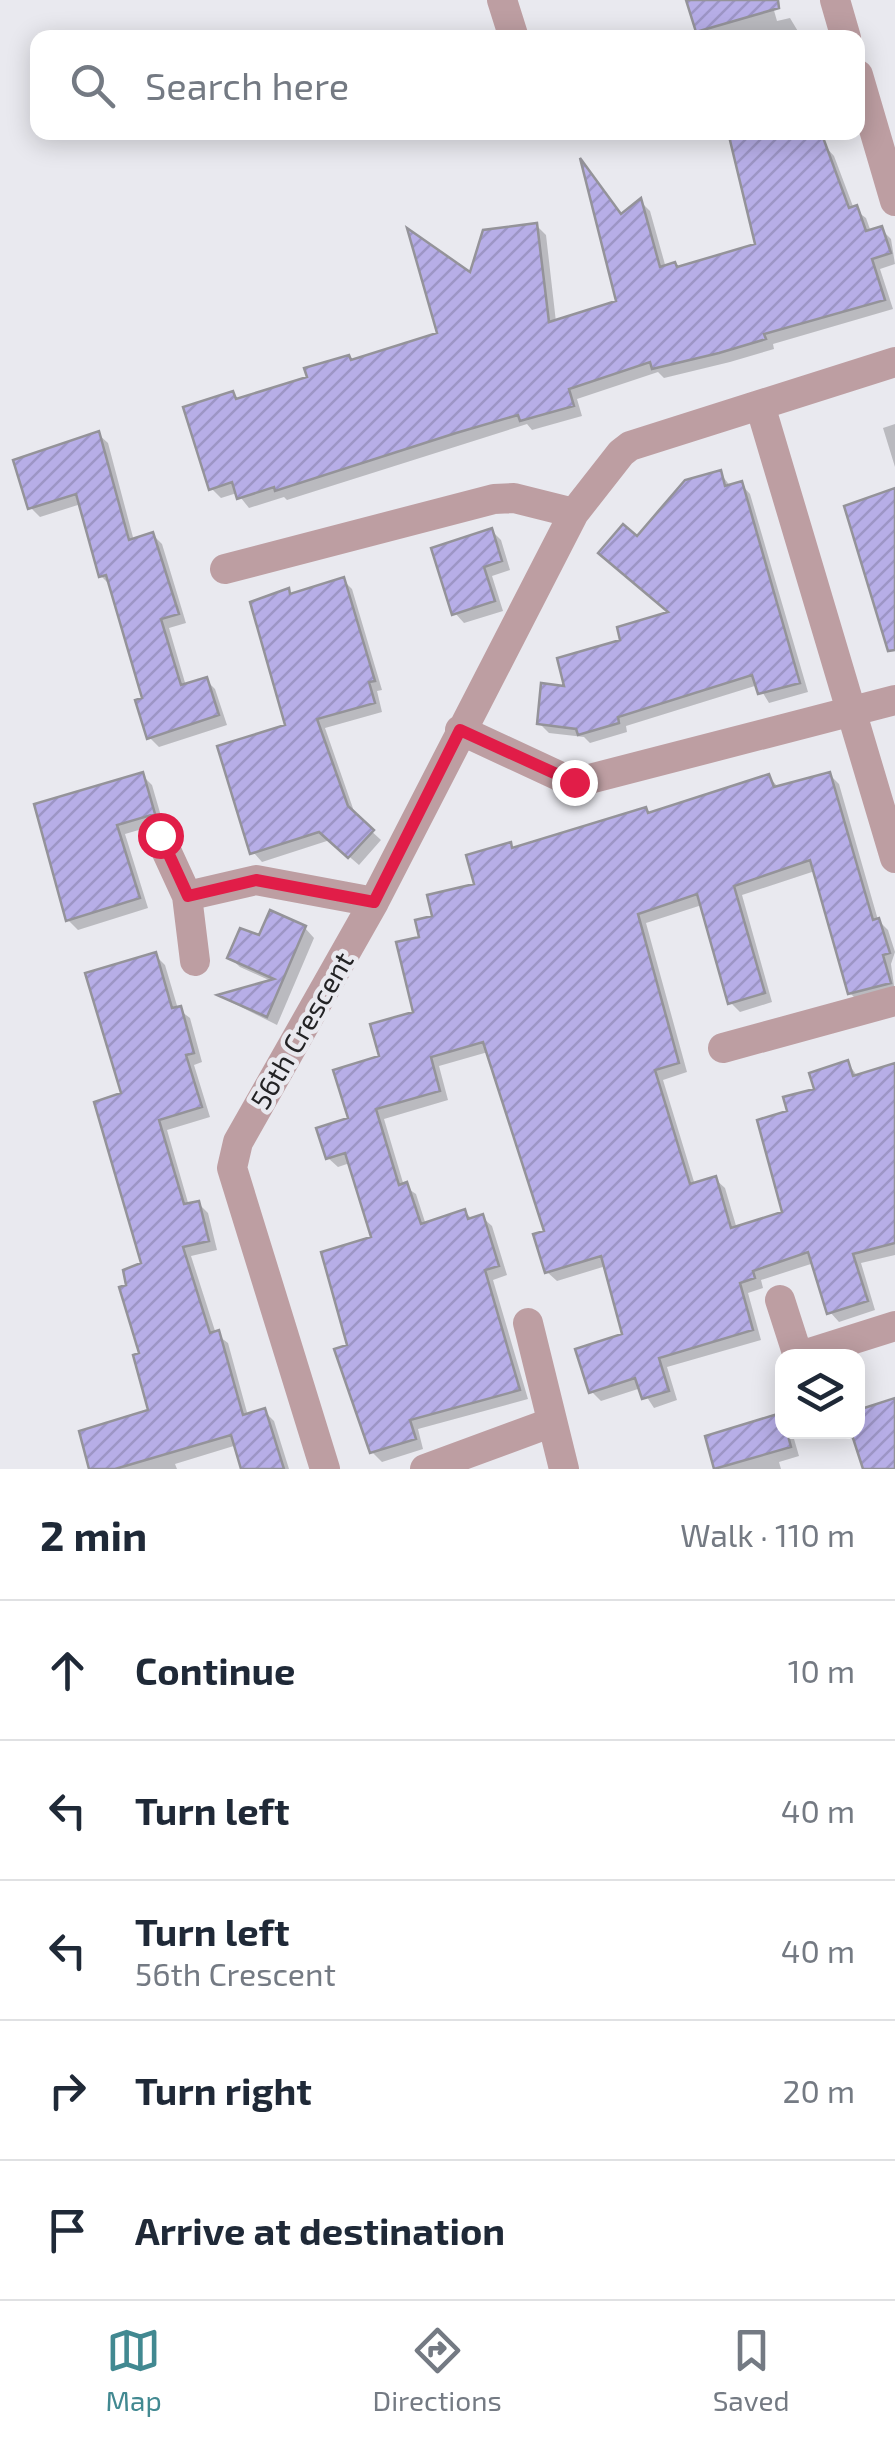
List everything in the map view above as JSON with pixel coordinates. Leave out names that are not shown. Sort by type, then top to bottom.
[{"type":"street","points":[[502,0],[511,30]]},
{"type":"street","points":[[835,0],[844,30]]},
{"type":"street","points":[[865,99],[895,200]]},
{"type":"street","name":"56th Crescent","points":[[325,1469],[232,1168],[238,1142],[374,902],[574,513],[630,446],[895,362]]},
{"type":"street","points":[[760,405],[895,858]]},
{"type":"street","points":[[225,569],[494,499],[514,498],[574,513]]},
{"type":"street","points":[[460,730],[574,782],[895,700]]},
{"type":"street","points":[[160,835],[188,896],[195,962]]},
{"type":"street","points":[[188,896],[256,880],[374,902]]},
{"type":"street","points":[[723,1048],[895,1001]]},
{"type":"street","points":[[780,1300],[797,1349]]},
{"type":"street","points":[[528,1324],[564,1469]]},
{"type":"street","points":[[821,1349],[895,1326]]},
{"type":"street","points":[[424,1469],[550,1423]]},
{"type":"building","points":[[686,0],[778,0],[779,8],[695,30]]},
{"type":"building","points":[[730,140],[824,140],[849,208],[857,205],[866,231],[882,226],[891,253],[872,259],[885,300],[764,334],[766,339],[719,353],[652,369],[650,362],[569,389],[574,406],[520,421],[518,415],[275,491],[274,487],[237,499],[232,482],[209,490],[183,407],[233,391],[236,399],[307,377],[304,368],[349,355],[351,360],[437,333],[407,228],[470,272],[483,230],[537,223],[549,322],[616,301],[580,158],[621,214],[641,198],[660,267],[675,262],[677,267],[755,244]]},
{"type":"building","points":[[99,431],[129,540],[153,532],[179,614],[161,619],[181,685],[207,677],[219,715],[147,739],[135,700],[142,698],[106,575],[99,577],[76,494],[28,509],[13,460]]},
{"type":"building","points":[[721,470],[725,486],[742,481],[800,683],[758,694],[752,675],[618,717],[619,723],[578,735],[576,729],[537,724],[541,683],[564,686],[557,658],[620,640],[617,627],[668,612],[598,553],[623,524],[637,536],[685,480]]},
{"type":"building","points":[[895,488],[895,650],[888,651],[844,506]]},
{"type":"building","points":[[492,528],[502,561],[484,567],[495,601],[452,615],[431,548]]},
{"type":"building","points":[[344,577],[375,681],[369,682],[375,703],[317,719],[348,806],[374,830],[348,858],[319,832],[250,854],[217,746],[285,725],[250,602],[289,588],[290,594]]},
{"type":"building","points":[[143,772],[155,814],[117,825],[140,898],[66,921],[34,804]]},
{"type":"building","points":[[830,772],[873,920],[879,918],[890,953],[883,955],[891,983],[848,994],[810,860],[734,886],[765,993],[728,1004],[697,894],[638,914],[679,1063],[655,1070],[690,1184],[716,1176],[731,1228],[782,1212],[757,1120],[787,1111],[783,1097],[814,1089],[809,1073],[848,1060],[853,1076],[895,1063],[895,1243],[853,1254],[868,1301],[827,1314],[808,1252],[753,1271],[755,1278],[740,1283],[753,1330],[659,1358],[669,1391],[642,1399],[635,1378],[589,1393],[575,1349],[622,1334],[601,1256],[545,1273],[533,1234],[544,1231],[483,1042],[431,1057],[440,1091],[376,1109],[399,1185],[407,1182],[421,1224],[465,1209],[468,1219],[483,1214],[499,1266],[485,1270],[520,1390],[410,1420],[416,1439],[370,1453],[334,1349],[347,1345],[321,1252],[371,1237],[345,1153],[326,1159],[316,1128],[348,1118],[333,1070],[379,1056],[370,1024],[413,1012],[396,942],[419,937],[415,920],[432,916],[427,895],[474,884],[466,855],[511,842],[512,848],[646,807],[648,813],[769,774],[774,787]]},
{"type":"building","points":[[270,910],[306,926],[267,1017],[217,995],[274,979],[227,958],[240,928],[259,935]]},
{"type":"building","points":[[156,952],[172,1008],[181,1006],[194,1053],[186,1055],[202,1107],[159,1120],[184,1204],[199,1201],[209,1241],[183,1247],[210,1333],[219,1330],[243,1415],[265,1408],[284,1469],[241,1469],[231,1435],[115,1469],[89,1469],[79,1431],[148,1410],[133,1355],[139,1353],[119,1287],[126,1285],[123,1270],[141,1263],[94,1102],[121,1093],[85,973]]},
{"type":"building","points":[[895,1398],[895,1469],[863,1469],[853,1439],[865,1439],[865,1408]]},
{"type":"building","points":[[775,1415],[775,1439],[789,1439],[791,1447],[714,1469],[705,1436]]},
{"type":"route","points":[[160,835],[188,896],[256,880],[374,902],[460,730],[574,782]]}]
